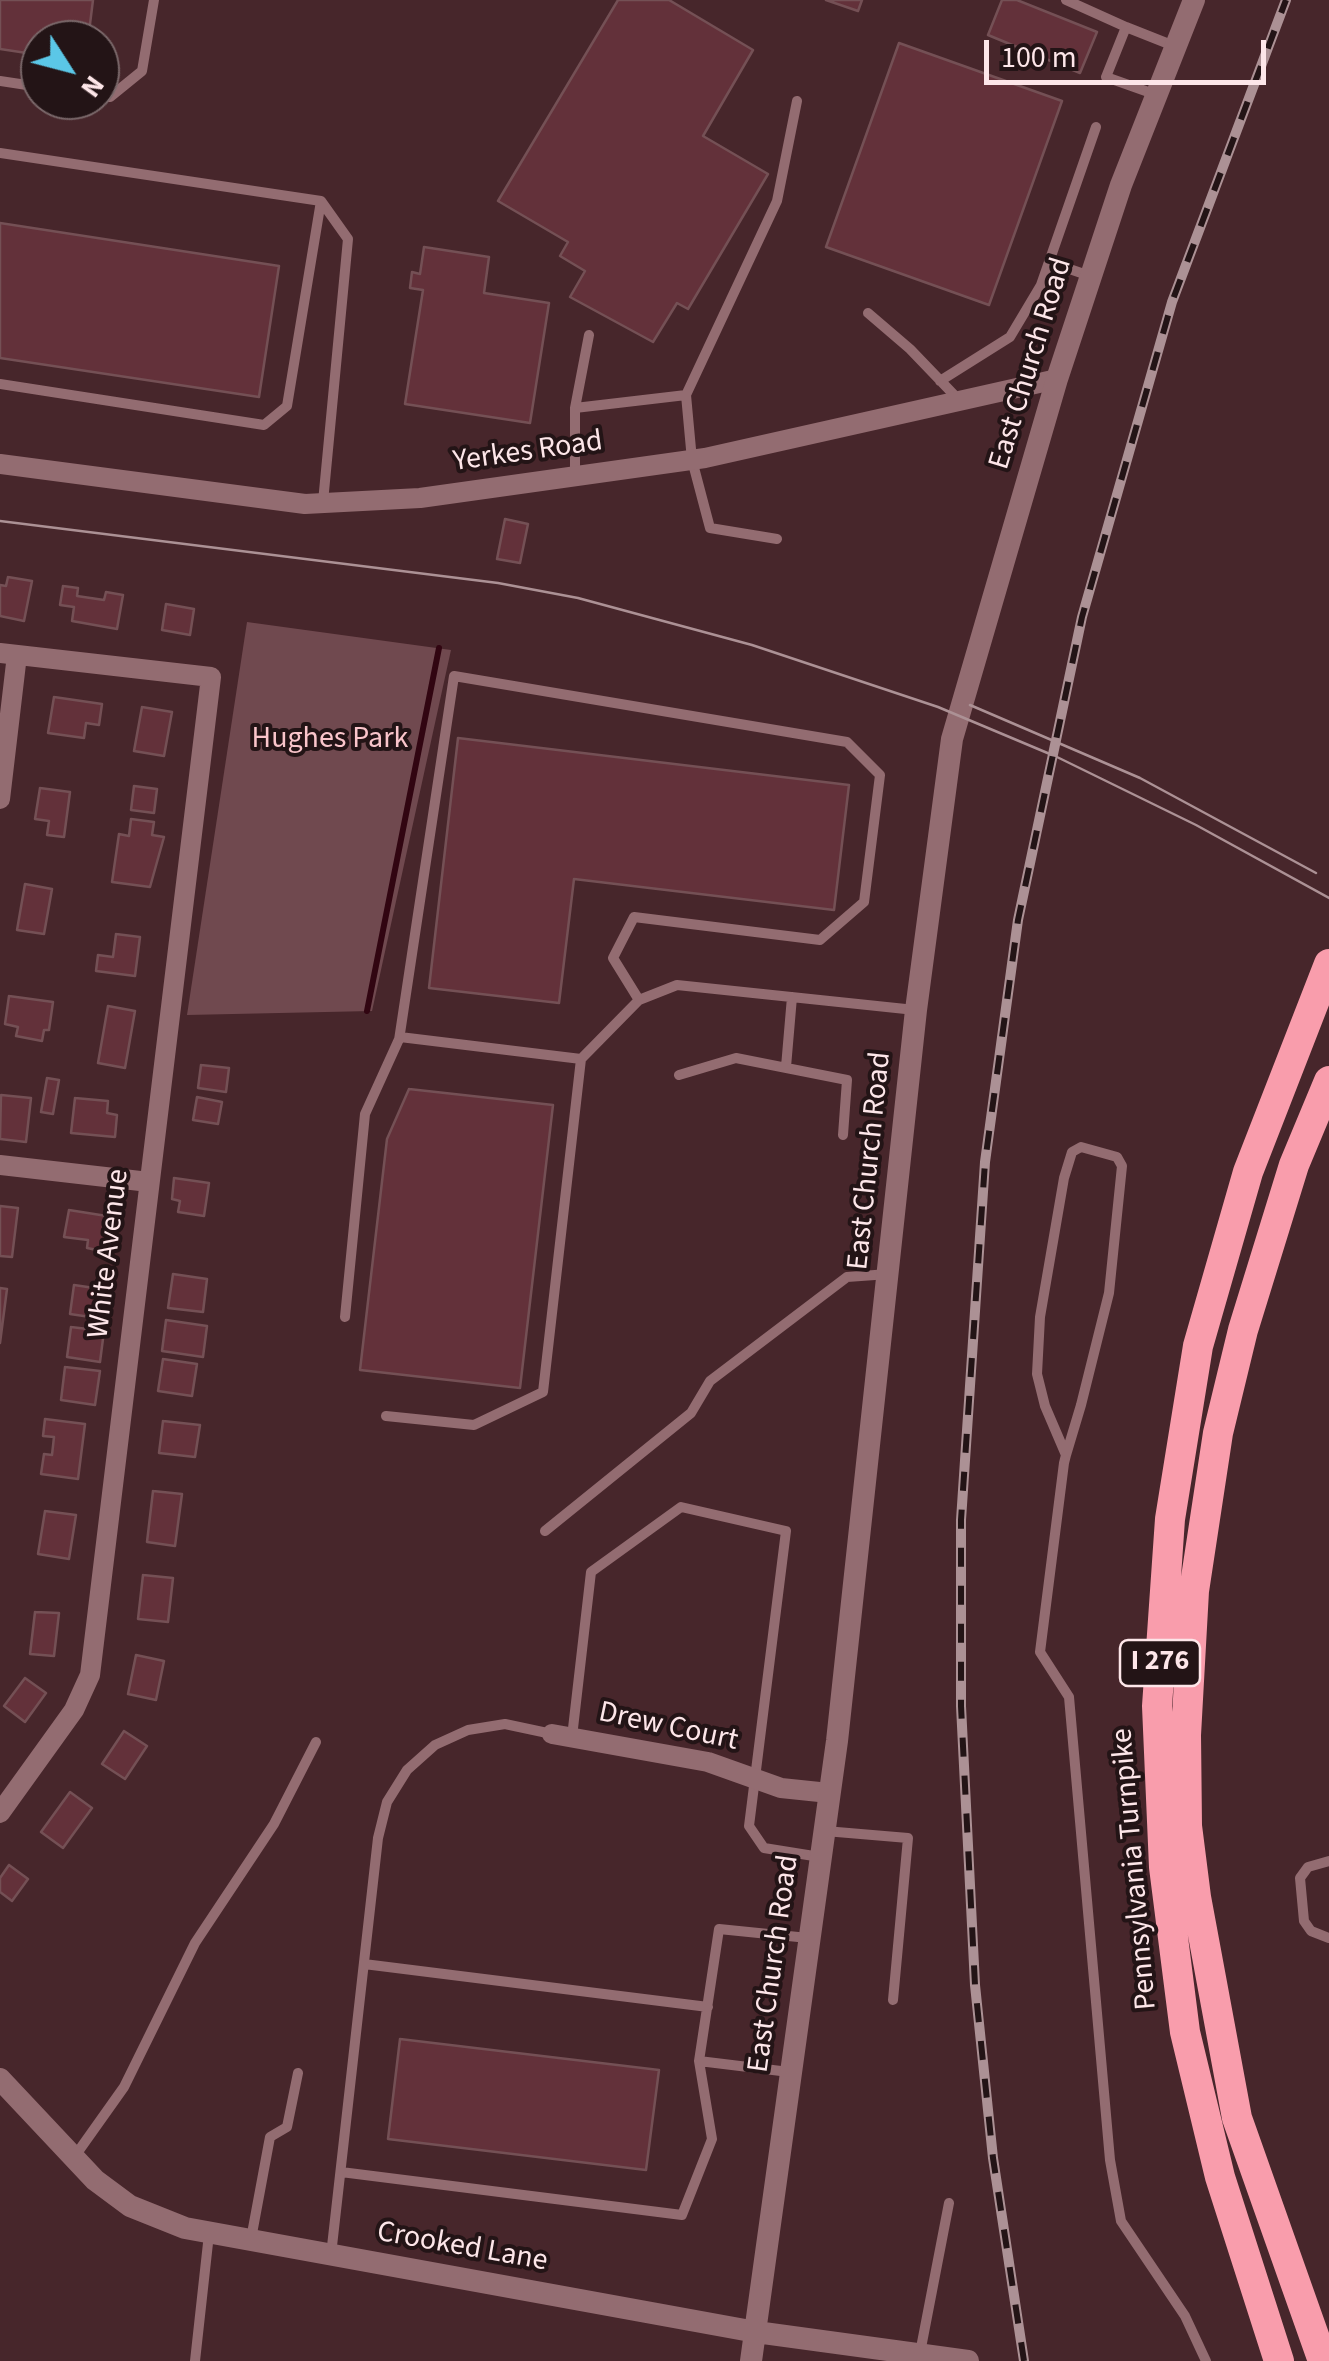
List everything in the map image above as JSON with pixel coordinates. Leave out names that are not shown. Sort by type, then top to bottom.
[{"type":"highway","name":"Pennsylvania Turnpike","points":[[1278,2361],[1220,2177],[1185,2032],[1164,1867],[1157,1706],[1170,1519],[1198,1346],[1248,1172],[1327,969]]},
{"type":"highway","name":"Pennsylvania Turnpike","points":[[1323,2361],[1237,2118],[1191,1862],[1186,1735],[1194,1591],[1218,1433],[1243,1330],[1294,1165],[1329,1081]]},
{"type":"street","name":"East Church Road","points":[[751,2361],[829,1793],[890,1274],[916,1010],[952,739],[1057,378],[1154,94],[1194,0]]},
{"type":"street","name":"Yerkes Road","points":[[0,464],[323,503],[420,498],[692,460],[1057,378]]},
{"type":"street","name":"White Avenue","points":[[0,1813],[74,1710],[90,1676],[211,677],[9,654]]},
{"type":"street","points":[[0,799],[9,654]]},
{"type":"street","points":[[0,1165],[149,1182]]},
{"type":"street","name":"Drew Court","points":[[562,1736],[708,1762],[781,1788],[829,1793]]},
{"type":"street","name":"Crooked Lane","points":[[0,2079],[73,2158],[130,2206],[156,2219],[209,2233],[756,2332],[968,2361]]},
{"type":"lane","points":[[120,89],[142,71],[154,0]]},
{"type":"lane","points":[[1066,0],[1174,46]]},
{"type":"lane","points":[[1126,27],[1106,77],[1154,94]]},
{"type":"lane","points":[[777,539],[710,528],[692,460],[686,396],[777,200],[797,101]]},
{"type":"lane","points":[[940,381],[1010,337],[1049,262],[1096,127]]},
{"type":"lane","points":[[0,152],[320,200],[348,240],[323,503]]},
{"type":"lane","points":[[0,384],[264,426],[286,406],[320,200]]},
{"type":"lane","points":[[1049,262],[1091,276]]},
{"type":"lane","points":[[868,313],[958,400]]},
{"type":"lane","points":[[575,478],[575,408],[589,335]]},
{"type":"lane","points":[[575,408],[686,396]]},
{"type":"lane","points":[[345,1317],[365,1114],[399,1040],[454,676],[847,742],[880,775],[864,902],[820,940],[634,916],[613,958],[639,1000]]},
{"type":"lane","points":[[386,1416],[474,1424],[544,1392],[580,1059],[639,1000],[676,985],[916,1010]]},
{"type":"lane","points":[[786,1067],[792,998]]},
{"type":"lane","points":[[399,1040],[580,1059]]},
{"type":"lane","points":[[680,1075],[736,1058],[847,1080],[844,1135]]},
{"type":"lane","points":[[1066,1455],[1045,1406],[1038,1374],[1040,1317],[1064,1178],[1072,1152],[1081,1147],[1116,1158],[1122,1166],[1110,1293],[1066,1455],[1040,1652],[1068,1698],[1110,2160],[1121,2221],[1185,2316],[1206,2361]]},
{"type":"lane","points":[[544,1531],[692,1413],[710,1381],[847,1277],[890,1274]]},
{"type":"lane","points":[[331,2255],[378,1838],[387,1802],[407,1770],[434,1745],[468,1730],[505,1724],[562,1736],[591,1572],[681,1507],[786,1531],[749,1826],[756,1842],[774,1852],[820,1857]]},
{"type":"lane","points":[[73,2158],[124,2087],[195,1943],[274,1824],[316,1742]]},
{"type":"lane","points":[[824,1831],[908,1838],[892,2000]]},
{"type":"lane","points":[[1329,1861],[1308,1866],[1300,1878],[1304,1921],[1311,1931],[1329,1938]]},
{"type":"lane","points":[[341,2172],[682,2216],[712,2139],[700,2060],[719,1928],[809,1938]]},
{"type":"lane","points":[[364,1964],[708,2006]]},
{"type":"lane","points":[[700,2060],[790,2073]]},
{"type":"lane","points":[[251,2240],[270,2136],[287,2127],[298,2073]]},
{"type":"lane","points":[[920,2354],[949,2203]]},
{"type":"lane","points":[[196,2361],[209,2233]]},
{"type":"green space","name":"Hughes Park","points":[[247,622],[451,650],[372,1011],[187,1015]]},
{"type":"building","points":[[0,0],[93,0],[90,20],[20,20],[20,52],[0,49]]},
{"type":"building","points":[[618,0],[669,0],[753,50],[703,136],[768,174],[688,309],[677,303],[653,342],[570,297],[585,271],[560,256],[568,242],[498,201]]},
{"type":"building","points":[[826,0],[862,0],[858,11]]},
{"type":"building","points":[[1002,0],[1017,0],[1097,32],[1080,73],[988,35]]},
{"type":"building","points":[[899,43],[1062,101],[989,305],[826,247]]},
{"type":"building","points":[[0,223],[279,266],[259,397],[0,358]]},
{"type":"building","points":[[424,247],[489,257],[484,293],[549,303],[530,423],[405,404],[423,290],[410,288],[412,272],[420,274]]},
{"type":"building","points":[[505,519],[528,524],[520,563],[497,559]]},
{"type":"building","points":[[8,577],[32,581],[24,621],[0,616],[0,585],[6,586]]},
{"type":"building","points":[[63,586],[78,588],[77,596],[104,600],[106,592],[123,595],[117,629],[72,621],[74,607],[60,605]]},
{"type":"building","points":[[166,604],[194,609],[190,635],[162,630]]},
{"type":"building","points":[[54,697],[102,704],[99,725],[86,723],[84,738],[48,733]]},
{"type":"building","points":[[142,707],[172,712],[164,756],[134,751]]},
{"type":"building","points":[[458,738],[849,785],[834,910],[574,879],[559,1003],[429,988]]},
{"type":"building","points":[[134,786],[157,789],[154,813],[131,810]]},
{"type":"building","points":[[40,788],[70,792],[64,837],[47,835],[49,821],[35,819]]},
{"type":"building","points":[[131,819],[154,822],[152,835],[164,837],[150,887],[112,882],[119,834],[129,836]]},
{"type":"building","points":[[25,884],[52,889],[44,934],[17,930]]},
{"type":"building","points":[[116,934],[140,937],[135,976],[96,971],[98,955],[113,957]]},
{"type":"building","points":[[9,996],[53,1002],[49,1030],[44,1030],[42,1041],[16,1036],[18,1027],[5,1024]]},
{"type":"building","points":[[108,1006],[135,1011],[125,1068],[98,1063]]},
{"type":"building","points":[[201,1065],[229,1068],[226,1092],[198,1088]]},
{"type":"building","points":[[47,1078],[59,1080],[53,1114],[41,1112]]},
{"type":"building","points":[[409,1089],[553,1105],[520,1388],[360,1370],[387,1139]]},
{"type":"building","points":[[1,1095],[31,1098],[26,1142],[0,1139]]},
{"type":"building","points":[[197,1097],[222,1102],[218,1124],[193,1120]]},
{"type":"building","points":[[75,1098],[108,1101],[107,1113],[117,1115],[115,1137],[71,1133]]},
{"type":"building","points":[[174,1178],[209,1183],[204,1216],[178,1212],[180,1201],[172,1199]]},
{"type":"building","points":[[0,1206],[18,1208],[12,1257],[0,1256]]},
{"type":"building","points":[[69,1210],[113,1217],[107,1252],[87,1248],[88,1240],[64,1237]]},
{"type":"building","points":[[173,1274],[207,1279],[203,1312],[168,1308]]},
{"type":"building","points":[[74,1285],[108,1290],[104,1319],[70,1314]]},
{"type":"building","points":[[0,1288],[7,1289],[0,1343]]},
{"type":"building","points":[[166,1320],[207,1326],[203,1357],[162,1351]]},
{"type":"building","points":[[71,1327],[104,1331],[100,1362],[67,1357]]},
{"type":"building","points":[[163,1359],[197,1364],[192,1396],[158,1391]]},
{"type":"building","points":[[65,1367],[100,1371],[95,1405],[61,1400]]},
{"type":"building","points":[[45,1419],[85,1424],[78,1479],[41,1474],[44,1454],[52,1455],[54,1437],[43,1436]]},
{"type":"building","points":[[163,1421],[200,1425],[195,1457],[159,1453]]},
{"type":"building","points":[[153,1491],[182,1494],[175,1546],[147,1542]]},
{"type":"building","points":[[45,1511],[76,1515],[69,1559],[38,1554]]},
{"type":"building","points":[[143,1575],[173,1578],[168,1622],[138,1619]]},
{"type":"building","points":[[35,1612],[59,1613],[54,1656],[30,1654]]},
{"type":"building","points":[[136,1655],[164,1661],[156,1700],[128,1694]]},
{"type":"building","points":[[25,1678],[46,1693],[25,1722],[4,1706]]},
{"type":"building","points":[[124,1731],[147,1746],[125,1779],[102,1764]]},
{"type":"building","points":[[70,1792],[92,1808],[63,1848],[41,1832]]},
{"type":"building","points":[[9,1865],[28,1879],[12,1901],[0,1892],[0,1878]]},
{"type":"building","points":[[400,2039],[659,2070],[646,2170],[388,2139]]},
{"type":"waterway","points":[[367,1011],[439,648]]},
{"type":"tram line","points":[[0,521],[498,583],[578,598],[752,645],[938,707],[1057,757],[1196,825],[1329,898]]},
{"type":"tram line","points":[[970,705],[1140,778],[1316,873]]},
{"type":"railway","points":[[1024,2361],[993,2158],[975,1985],[961,1706],[961,1520],[985,1162],[1018,920],[1082,617],[1172,302],[1286,0]]}]
